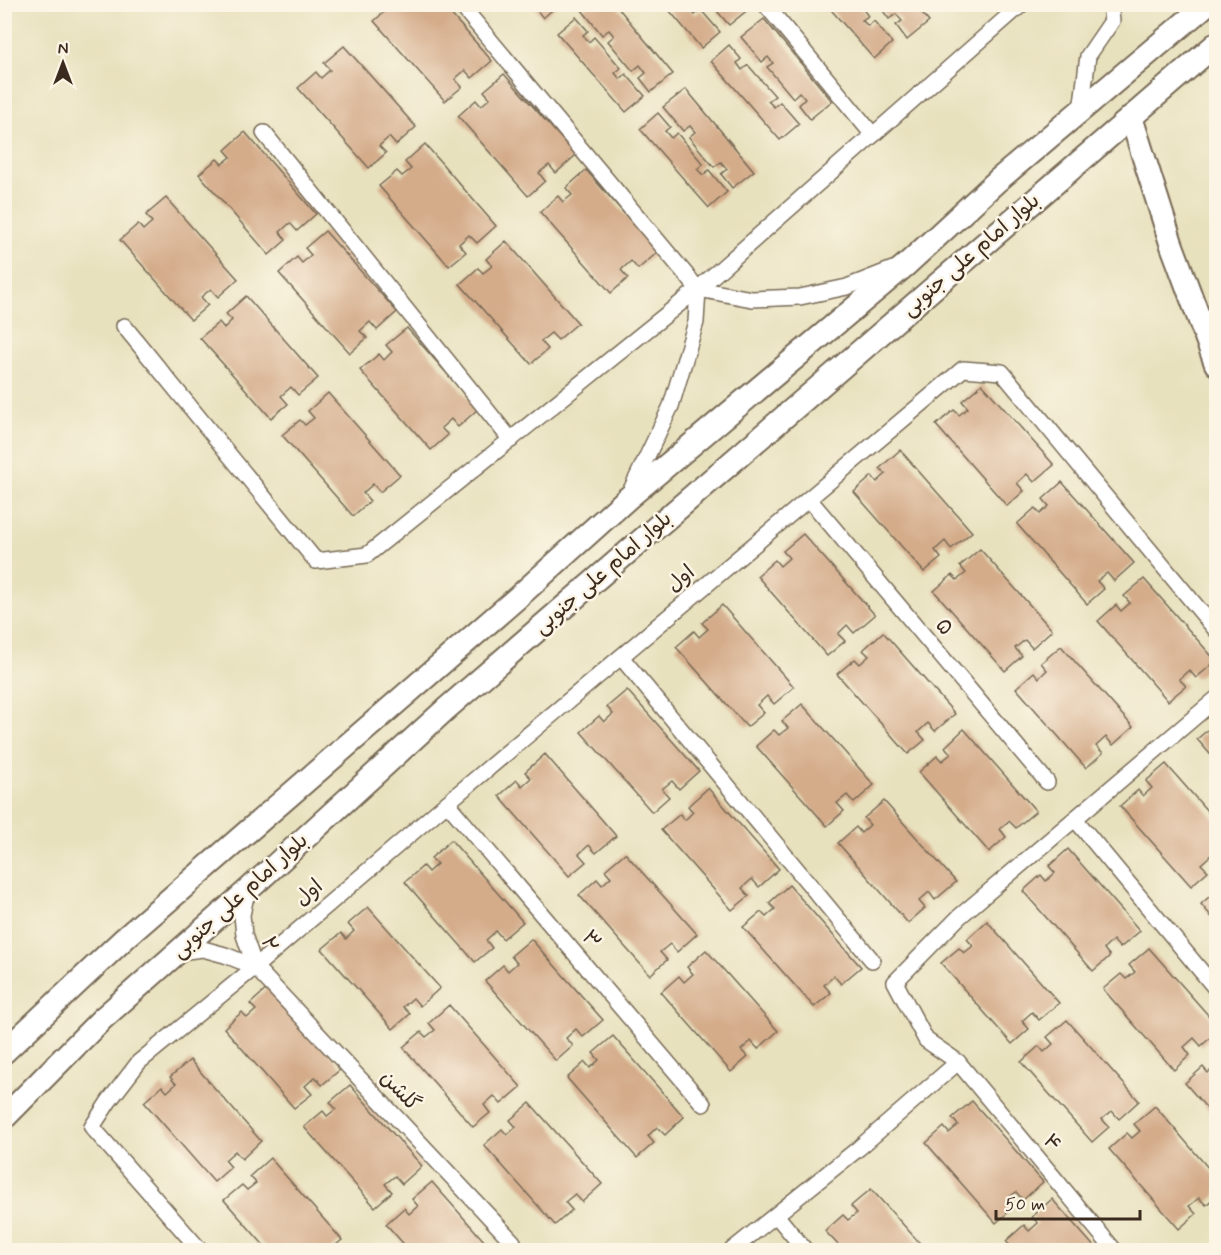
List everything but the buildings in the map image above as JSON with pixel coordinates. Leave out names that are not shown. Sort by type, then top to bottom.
[{"type":"main road","name":"بلوار امام علی جنوبی","points":[[4,1052],[125,938],[517,598],[628,498],[913,258],[997,181],[1207,4]]},
{"type":"main road","name":"بلوار امام علی جنوبی","points":[[4,1118],[102,1019],[247,891],[446,709],[1216,44]]},
{"type":"main road","points":[[1131,117],[1171,243],[1216,364]]},
{"type":"main road","points":[[913,258],[943,280]]},
{"type":"street","points":[[460,4],[698,289],[752,299],[801,297],[847,287],[913,258]]},
{"type":"street","points":[[765,4],[873,135]]},
{"type":"street","points":[[124,326],[316,561],[366,555],[698,289],[1022,4]]},
{"type":"street","points":[[1081,111],[1088,56],[1112,21],[1110,4]]},
{"type":"street","points":[[264,133],[511,440]]},
{"type":"street","points":[[628,498],[671,406],[696,322],[698,289]]},
{"type":"street","name":"اول","points":[[200,1251],[92,1128],[109,1101],[139,1062],[255,967],[963,369],[1002,372],[1216,630]]},
{"type":"street","name":"۵","points":[[809,499],[1047,782]]},
{"type":"street","points":[[621,657],[872,960]]},
{"type":"street","points":[[1216,699],[1075,819],[1216,989]]},
{"type":"street","name":"۳","points":[[447,803],[703,1104]]},
{"type":"street","name":"۴","points":[[1075,819],[959,917],[895,982],[926,1040],[958,1062],[1114,1251]]},
{"type":"street","name":"۲","points":[[247,891],[242,915],[244,935],[255,967]]},
{"type":"street","name":"۲","points":[[177,952],[203,949],[255,967]]},
{"type":"street","name":"گلشن","points":[[255,967],[513,1242]]},
{"type":"street","points":[[732,1251],[860,1148],[958,1062]]},
{"type":"street","points":[[776,1215],[805,1251]]}]
